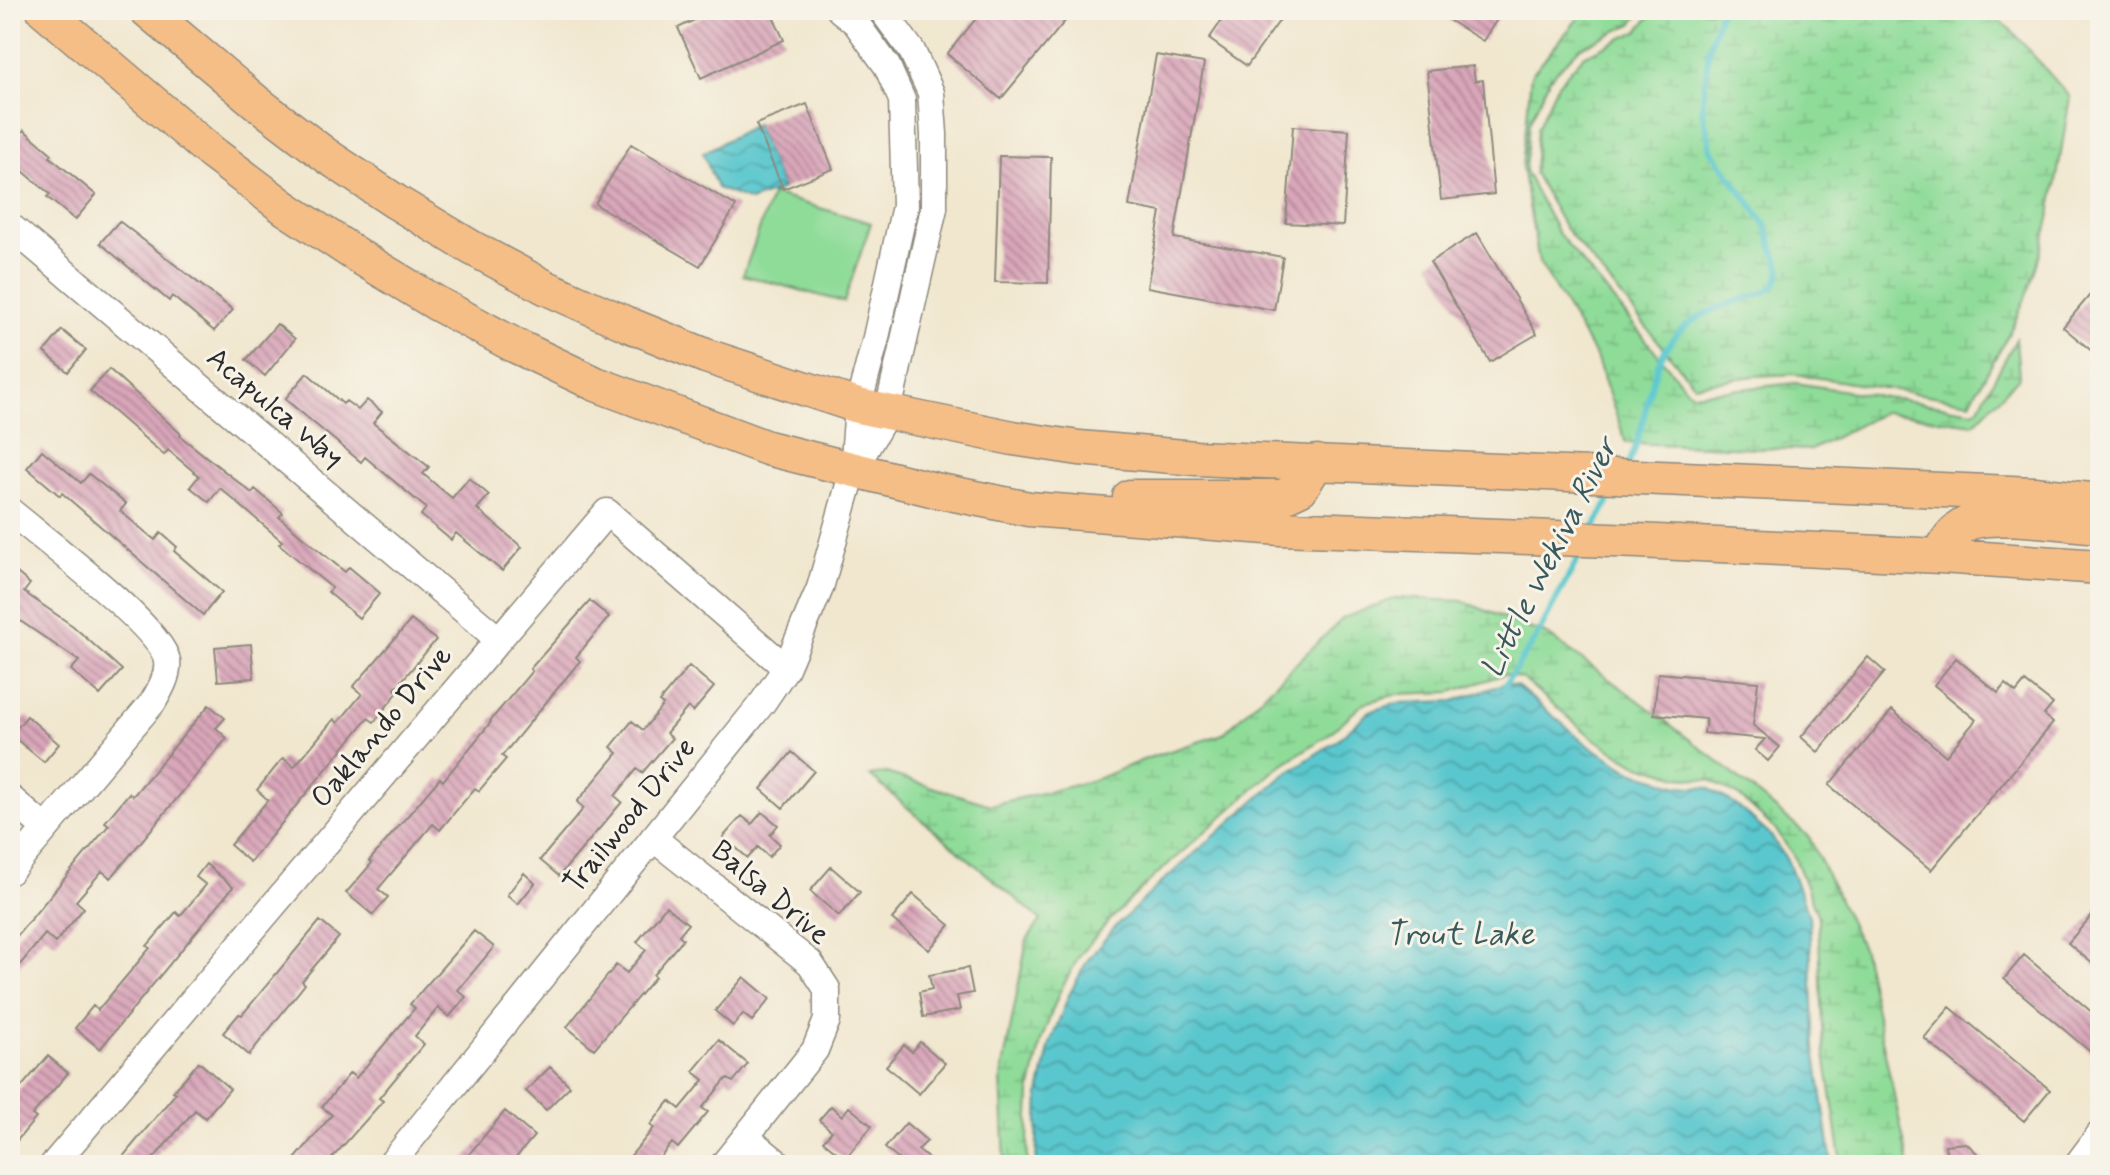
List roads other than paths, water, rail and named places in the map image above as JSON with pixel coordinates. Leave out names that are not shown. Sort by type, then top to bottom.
[{"type":"main road","points":[[44,10],[212,153],[285,208],[436,303],[596,384],[767,448],[853,471],[1029,509],[1280,528],[1638,541],[2100,567]]},
{"type":"main road","points":[[147,10],[256,102],[327,156],[472,248],[547,288],[706,356],[873,409],[985,433],[1079,448],[1196,458],[2034,494],[2100,501]]},
{"type":"main road","points":[[1029,509],[1088,497],[1282,497],[1301,488],[1317,462]]},
{"type":"main road","points":[[1940,556],[1951,535],[1970,522],[1994,519],[2100,526]]},
{"type":"street","points":[[840,10],[856,23],[887,66],[902,100],[905,136],[905,206],[875,342],[873,409]]},
{"type":"street","points":[[873,409],[934,208],[931,93],[912,51],[882,10]]},
{"type":"street","name":"Acapulca Way","points":[[10,226],[498,639]]},
{"type":"street","name":"Trailwood Drive","points":[[390,1165],[763,702],[786,668],[820,588],[873,409]]},
{"type":"street","points":[[10,511],[144,624],[162,647],[168,663],[164,682],[153,702],[10,871]]},
{"type":"street","name":"Oaklando Drive","points":[[53,1165],[607,512],[786,668]]},
{"type":"street","points":[[10,798],[45,828]]},
{"type":"street","name":"Balsa Drive","points":[[653,838],[810,963],[827,989],[827,1020],[815,1050],[723,1165]]},
{"type":"street","points":[[2077,1165],[2100,1134]]},
{"type":"street","points":[[746,1137],[780,1165]]},
{"type":"water","points":[[756,124],[783,189],[750,201],[717,188],[703,153]]},
{"type":"water","name":"Trout Lake","points":[[1506,683],[1517,686],[1588,745],[1631,771],[1678,786],[1708,788],[1736,805],[1771,836],[1788,862],[1809,916],[1815,1048],[1832,1165],[1036,1165],[1039,1094],[1050,1044],[1068,997],[1087,961],[1114,928],[1284,775],[1336,741],[1370,711],[1399,703],[1454,701]]},
{"type":"waterway","name":"Little Wekiva River","points":[[1628,465],[1660,360],[1674,337],[1701,316],[1767,291],[1781,271],[1765,224],[1711,150],[1702,108],[1709,48],[1721,10]]},
{"type":"waterway","name":"Little Wekiva River","points":[[1594,528],[1615,489]]},
{"type":"waterway","name":"Little Wekiva River","points":[[1505,689],[1583,549]]}]
